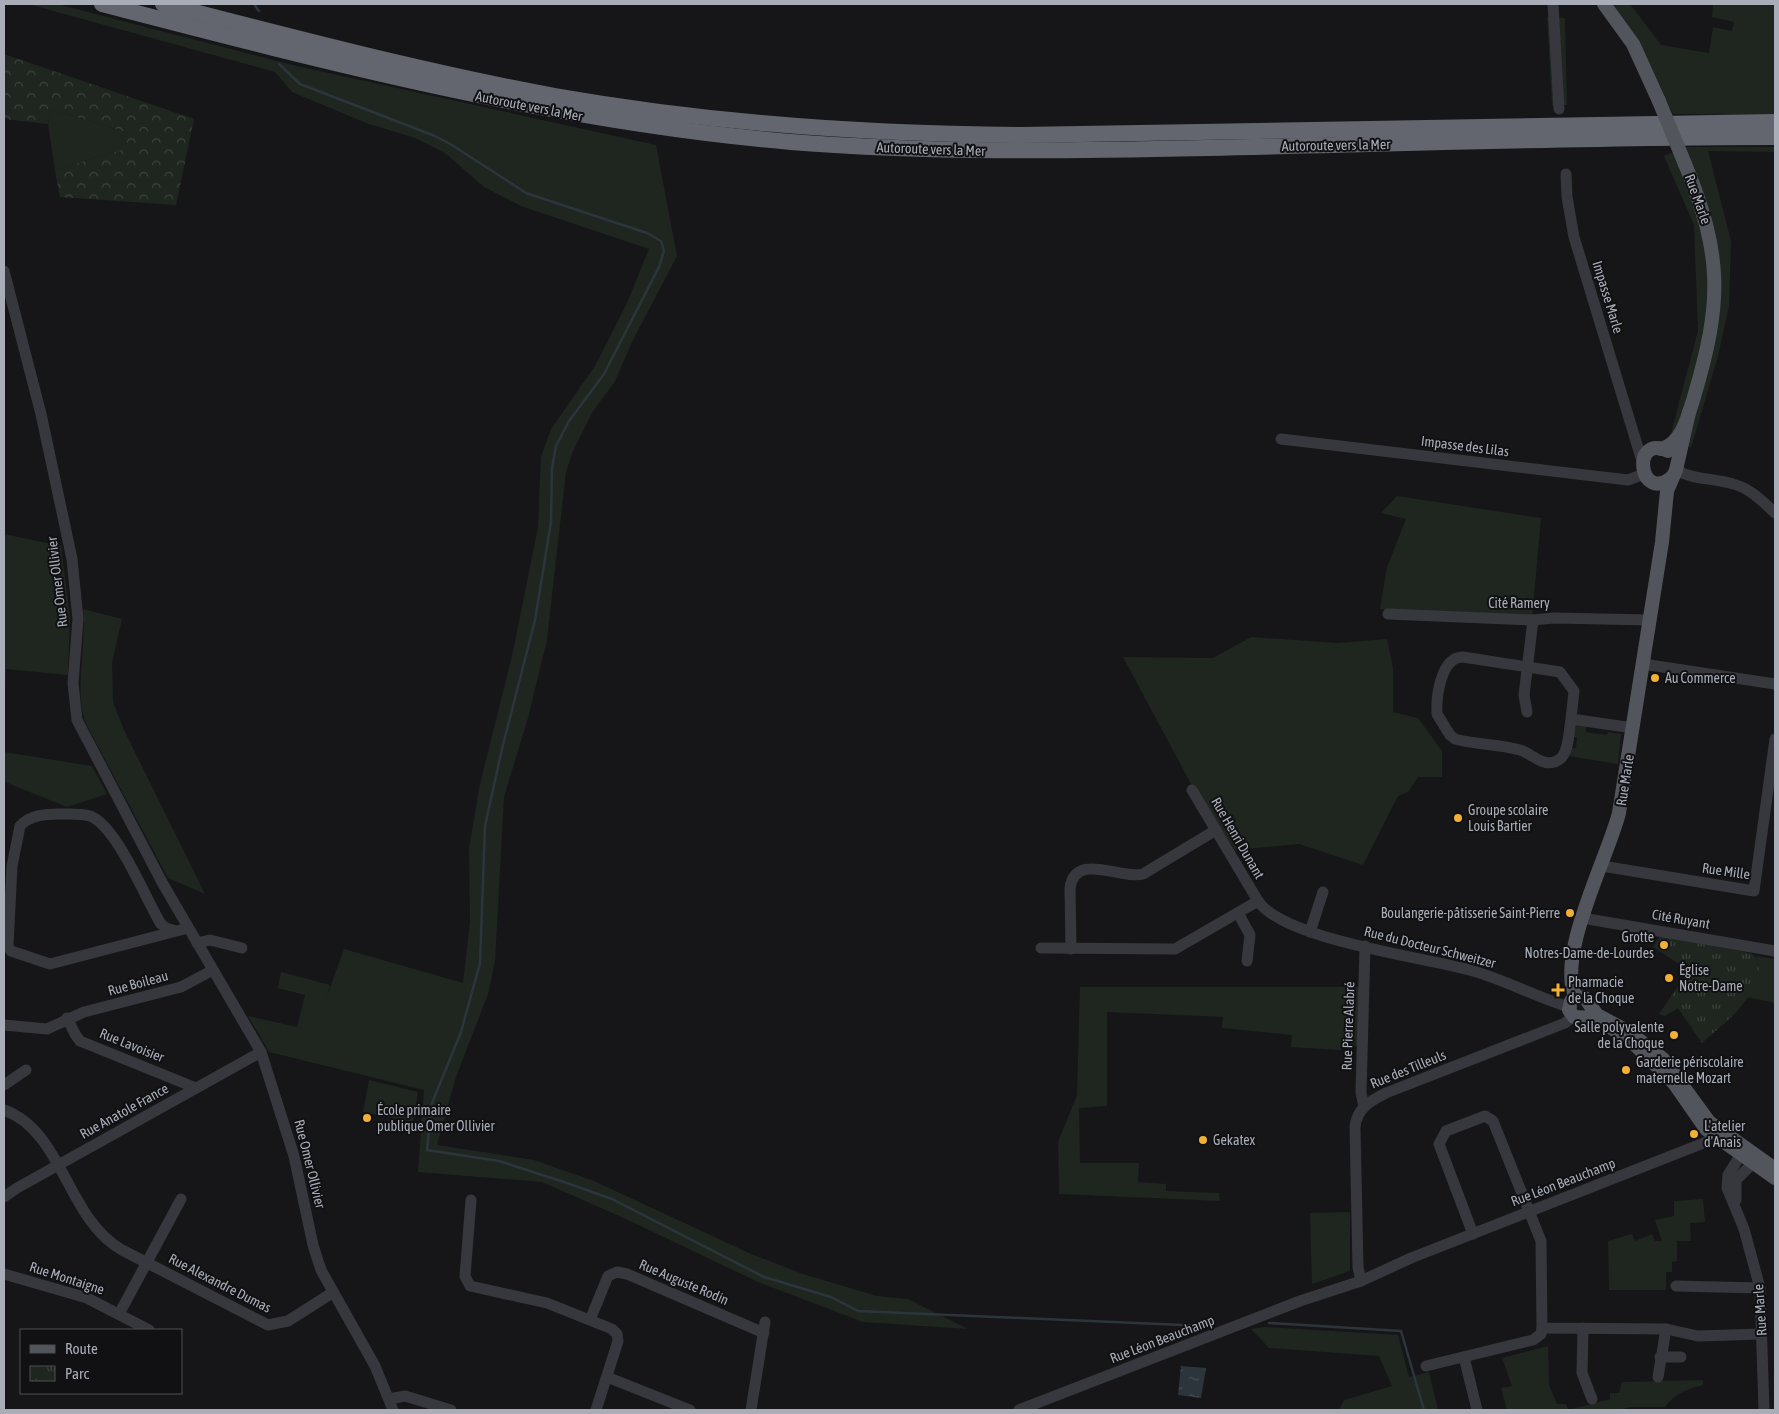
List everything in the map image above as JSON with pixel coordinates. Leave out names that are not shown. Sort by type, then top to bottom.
[{"type":"highway","name":"Autoroute vers la Mer","points":[[102,4],[314,58],[493,99],[626,123],[796,142],[922,149],[1053,150],[1775,137]]},
{"type":"highway","points":[[163,4],[328,47],[532,92],[687,116],[817,128],[925,134],[1030,135],[1775,122]]},
{"type":"main road","name":"Rue Marle","points":[[1578,1009],[1572,989],[1572,965],[1582,918],[1602,866],[1619,813],[1660,555],[1667,491],[1675,471],[1710,337],[1715,279],[1706,220],[1685,164],[1633,44],[1604,4]]},
{"type":"main road","name":"Rue Marle","points":[[1658,449],[1675,441],[1689,412]]},
{"type":"main road","points":[[1658,449],[1670,453],[1675,471],[1660,483],[1645,472],[1648,452],[1658,449]]},
{"type":"main road","name":"Rue Marle","points":[[1645,472],[1657,496],[1660,555]]},
{"type":"main road","points":[[1578,1009],[1608,1025],[1645,1052],[1682,1093],[1700,1123],[1743,1151],[1775,1178]]},
{"type":"main road","points":[[1756,1161],[1775,1169]]},
{"type":"street","points":[[1553,4],[1559,109]]},
{"type":"street","name":"Impasse Marle","points":[[1566,174],[1567,197],[1574,237],[1645,472]]},
{"type":"street","name":"Rue Omer Ollivier","points":[[4,271],[44,429],[74,571],[78,629],[73,679],[75,712],[84,736],[188,928],[260,1052],[296,1160],[315,1253],[332,1293],[370,1357],[393,1410]]},
{"type":"street","name":"Impasse Marle","points":[[1632,426],[1641,439],[1658,449]]},
{"type":"street","name":"Impasse des Lilas","points":[[1281,439],[1628,480],[1636,479],[1645,472]]},
{"type":"street","points":[[1675,471],[1689,476],[1739,485],[1755,495],[1775,513]]},
{"type":"street","name":"Cité Ramery","points":[[1388,614],[1533,620],[1554,618],[1650,620]]},
{"type":"street","points":[[1527,712],[1524,695],[1533,620]]},
{"type":"street","points":[[1463,657],[1560,672],[1565,677],[1574,694],[1571,719],[1565,753],[1560,759],[1551,763],[1536,760],[1519,750],[1457,740],[1450,735],[1438,718],[1436,710],[1444,670],[1448,663],[1455,658],[1463,657]]},
{"type":"street","points":[[1643,664],[1775,684]]},
{"type":"street","points":[[1571,719],[1633,728]]},
{"type":"street","name":"Rue Mille","points":[[1602,866],[1754,890],[1775,739]]},
{"type":"street","name":"Rue Henri Dunant","points":[[1192,790],[1258,901]]},
{"type":"street","points":[[176,931],[166,928],[161,924],[113,836],[95,819],[76,814],[46,814],[32,817],[20,826],[12,866],[8,946],[11,951],[50,964],[188,928]]},
{"type":"street","points":[[1071,949],[1070,888],[1072,879],[1077,873],[1089,868],[1130,876],[1143,874],[1216,830]]},
{"type":"street","points":[[1310,932],[1323,892]]},
{"type":"street","points":[[1040,948],[1175,949],[1258,901]]},
{"type":"street","name":"Rue du Docteur Schweitzer","points":[[1258,901],[1265,911],[1274,917],[1310,932],[1474,971],[1578,1009]]},
{"type":"street","points":[[1238,913],[1250,935],[1247,961]]},
{"type":"street","name":"Cité Ruyant","points":[[1582,918],[1775,951]]},
{"type":"street","points":[[197,943],[210,940],[242,948]]},
{"type":"street","name":"Rue Pierre Alabré","points":[[1364,1106],[1361,1093],[1365,946]]},
{"type":"street","name":"Rue Boileau","points":[[4,1025],[43,1029],[67,1018],[181,987],[213,970]]},
{"type":"street","name":"Rue des Tilleuls","points":[[1360,1277],[1355,1127],[1357,1118],[1364,1106],[1386,1093],[1565,1023],[1578,1009]]},
{"type":"street","name":"Rue Lavoisier","points":[[67,1018],[80,1040],[196,1088]]},
{"type":"street","name":"Rue Anatole France","points":[[4,1198],[57,1166],[260,1052]]},
{"type":"street","points":[[4,1085],[26,1070]]},
{"type":"street","name":"Rue Alexandre Dumas","points":[[4,1110],[21,1118],[31,1127],[44,1143],[85,1215],[99,1233],[116,1246],[268,1325],[288,1321],[332,1293]]},
{"type":"street","points":[[1426,1366],[1533,1340],[1541,1334],[1542,1246],[1493,1120],[1484,1116],[1446,1131],[1439,1144],[1473,1234]]},
{"type":"street","name":"Rue Léon Beauchamp","points":[[1019,1410],[1721,1136]]},
{"type":"street","name":"Rue Marle","points":[[1738,1212],[1728,1194],[1727,1182],[1743,1151]]},
{"type":"street","name":"Rue Marle","points":[[1756,1161],[1741,1173],[1736,1180],[1735,1192],[1738,1212],[1753,1258],[1760,1288],[1764,1410]]},
{"type":"street","name":"Rue Alexandre Dumas","points":[[146,1262],[181,1199]]},
{"type":"street","points":[[471,1200],[465,1276],[470,1286],[547,1304],[612,1329],[618,1338],[596,1410]]},
{"type":"street","points":[[119,1314],[146,1262]]},
{"type":"street","name":"Rue Auguste Rodin","points":[[590,1320],[608,1276],[617,1272],[627,1274],[764,1327],[752,1410]]},
{"type":"street","name":"Rue Montaigne","points":[[4,1274],[87,1298],[147,1329]]},
{"type":"street","points":[[1676,1286],[1760,1288]]},
{"type":"street","points":[[1542,1328],[1666,1329],[1693,1336],[1762,1334]]},
{"type":"street","points":[[1583,1328],[1582,1374],[1592,1400]]},
{"type":"street","points":[[1658,1377],[1666,1329]]},
{"type":"street","points":[[1464,1357],[1477,1410]]},
{"type":"street","points":[[1660,1357],[1681,1357]]},
{"type":"street","points":[[607,1378],[690,1410]]},
{"type":"street","points":[[389,1399],[405,1396],[451,1410]]},
{"type":"green space","points":[[28,4],[57,4],[297,66],[656,145],[677,256],[633,340],[614,383],[593,411],[573,451],[566,472],[547,640],[528,718],[504,797],[495,961],[488,994],[456,1077],[437,1145],[534,1160],[594,1181],[749,1253],[803,1274],[877,1296],[908,1299],[968,1329],[863,1322],[758,1282],[626,1219],[542,1182],[418,1172],[424,1090],[269,1052],[248,1016],[297,1027],[305,995],[278,988],[281,972],[330,985],[327,996],[344,949],[463,983],[470,922],[469,848],[480,784],[512,656],[538,527],[541,457],[551,429],[595,366],[626,305],[649,249],[521,206],[484,187],[445,153],[415,138],[366,123],[292,92],[275,72]]},
{"type":"green space","points":[[1613,4],[1630,4],[1661,45],[1709,53],[1713,27],[1732,31],[1734,22],[1712,17],[1713,4],[1775,4],[1775,115],[1673,114],[1653,71]]},
{"type":"green space","points":[[1547,17],[1565,18],[1567,105],[1552,105]]},
{"type":"green space","points":[[4,54],[194,119],[176,205],[60,197],[55,170],[121,150],[126,132],[50,109],[48,124],[4,119]]},
{"type":"green space","points":[[50,109],[126,132],[121,150],[55,170],[48,124]]},
{"type":"green space","points":[[1685,147],[1775,147],[1775,152],[1708,151],[1731,241],[1729,306],[1718,356],[1691,448],[1670,437],[1698,331],[1694,225],[1664,156]]},
{"type":"green space","points":[[1397,496],[1541,518],[1532,618],[1402,612],[1380,609],[1387,567],[1406,519],[1381,513]]},
{"type":"green space","points":[[4,534],[61,546],[70,618],[68,675],[6,669],[4,707]]},
{"type":"green space","points":[[83,609],[122,619],[112,663],[113,702],[124,730],[205,894],[168,878],[85,722],[81,694]]},
{"type":"green space","points":[[1251,637],[1337,643],[1387,639],[1393,668],[1393,712],[1418,718],[1442,751],[1442,777],[1418,777],[1408,792],[1398,796],[1363,865],[1299,844],[1235,850],[1190,782],[1123,657],[1213,658]]},
{"type":"green space","points":[[1577,725],[1586,725],[1586,732],[1607,735],[1608,732],[1621,734],[1618,764],[1568,756],[1569,748],[1576,748],[1577,737],[1570,737]]},
{"type":"green space","points":[[4,752],[92,766],[107,794],[67,807],[10,784],[4,781]]},
{"type":"green space","points":[[1660,936],[1750,953],[1758,961],[1757,980],[1752,991],[1738,1010],[1702,1043],[1678,1008],[1665,1016],[1659,1014],[1692,966],[1687,963],[1684,967],[1653,947]]},
{"type":"green space","points":[[1756,956],[1775,959],[1775,1003],[1747,997],[1753,988],[1758,972],[1759,966]]},
{"type":"green space","points":[[1080,987],[1360,987],[1360,1046],[1341,1047],[1341,1050],[1291,1047],[1292,1035],[1222,1028],[1223,1017],[1107,1012],[1107,1106],[1079,1108],[1080,1163],[1139,1163],[1138,1182],[1166,1184],[1166,1191],[1219,1193],[1220,1201],[1059,1194],[1058,1142],[1077,1095]]},
{"type":"green space","points":[[369,1080],[418,1092],[413,1122],[363,1112]]},
{"type":"green space","points":[[1703,1199],[1705,1222],[1690,1223],[1691,1241],[1677,1241],[1677,1261],[1672,1262],[1672,1272],[1666,1272],[1666,1290],[1609,1290],[1608,1241],[1632,1234],[1635,1241],[1652,1234],[1655,1241],[1662,1241],[1655,1220],[1674,1216],[1674,1201]]},
{"type":"green space","points":[[1350,1212],[1350,1271],[1312,1284],[1310,1213]]},
{"type":"green space","points":[[1264,1327],[1398,1335],[1409,1377],[1429,1372],[1438,1410],[1339,1410],[1344,1400],[1392,1386],[1379,1356],[1269,1348],[1251,1329]]},
{"type":"green space","points":[[1548,1346],[1549,1385],[1557,1404],[1566,1404],[1568,1410],[1507,1410],[1501,1388],[1512,1386],[1502,1358]]},
{"type":"green space","points":[[1703,1380],[1703,1385],[1681,1393],[1665,1407],[1630,1407],[1620,1410],[1568,1410],[1610,1399],[1610,1393],[1619,1393],[1622,1382]]},
{"type":"water","points":[[1181,1366],[1206,1368],[1201,1398],[1178,1395]]},
{"type":"waterway","points":[[254,4],[259,11]]},
{"type":"waterway","points":[[279,64],[300,84],[435,136],[526,193],[647,233],[661,241],[664,251],[659,267],[604,374],[569,421],[556,446],[552,468],[551,522],[535,620],[502,749],[485,826],[480,963],[461,1032],[432,1103],[427,1150],[499,1161],[612,1199],[764,1277],[831,1297],[858,1311],[1205,1326]]},
{"type":"waterway","points":[[1269,1323],[1401,1331],[1424,1410]]},
{"type":"place","name":"Au Commerce","points":[[1655,678]]},
{"type":"place","name":"Groupe scolaire Louis Bartier","points":[[1458,818]]},
{"type":"place","name":"Boulangerie-pâtisserie Saint-Pierre","points":[[1570,913]]},
{"type":"place","name":"Grotte Notres-Dame-de-Lourdes","points":[[1664,945]]},
{"type":"place","name":"Église Notre-Dame","points":[[1669,978]]},
{"type":"place","name":"Pharmacie de la Choque","points":[[1558,990]]},
{"type":"place","name":"Salle polyvalente de la Choque","points":[[1674,1035]]},
{"type":"place","name":"Garderie périscolaire maternelle Mozart","points":[[1626,1070]]},
{"type":"place","name":"École primaire publique Omer Ollivier","points":[[367,1118]]},
{"type":"place","name":"L'atelier d'Anais","points":[[1694,1134]]},
{"type":"place","name":"Gekatex","points":[[1203,1140]]}]
